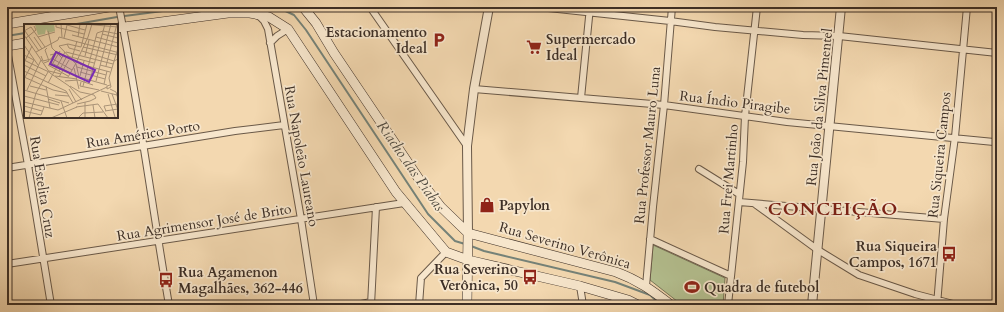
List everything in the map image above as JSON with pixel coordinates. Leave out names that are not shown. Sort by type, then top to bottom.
[{"type":"main road","points":[[7,24],[109,7]]},
{"type":"main road","points":[[303,7],[316,23],[419,179],[441,207],[468,235],[467,305]]},
{"type":"main road","points":[[120,28],[228,13],[258,14],[269,17],[288,29],[404,203],[446,252],[580,286],[628,300],[638,305]]},
{"type":"main road","points":[[7,46],[24,43]]},
{"type":"main road","name":"Rua Severino Verônica","points":[[468,235],[616,272],[632,278],[646,286],[671,305]]},
{"type":"street","points":[[119,7],[120,28],[144,147],[158,241],[170,305]]},
{"type":"street","points":[[370,7],[467,146]]},
{"type":"street","points":[[468,235],[467,146],[474,89],[489,7]]},
{"type":"street","points":[[539,7],[590,10],[715,27],[803,35],[839,36],[997,53]]},
{"type":"street","name":"Rua Professor Mauro Luna","points":[[646,286],[672,7]]},
{"type":"street","name":"Rua Frei Martinho","points":[[728,305],[739,202],[745,116],[757,7]]},
{"type":"street","name":"Rua João da Silva Pimentel","points":[[812,305],[841,7]]},
{"type":"street","name":"Rua Siqueira Campos","points":[[937,302],[944,219],[955,137],[967,7]]},
{"type":"street","points":[[581,98],[590,10]]},
{"type":"street","name":"Rua Napoleão Laureano","points":[[258,14],[268,29],[314,305]]},
{"type":"street","points":[[270,43],[277,36],[288,29]]},
{"type":"street","name":"Rua Estelita Cruz","points":[[7,50],[51,305]]},
{"type":"street","name":"Rua Índio Piragibe","points":[[474,89],[664,105],[829,126],[955,137],[994,142]]},
{"type":"street","name":"Rua Américo Porto","points":[[7,168],[144,147],[235,131],[284,125]]},
{"type":"street","points":[[699,169],[739,194]]},
{"type":"street","points":[[739,202],[944,219]]},
{"type":"street","name":"Rua Agrimensor José de Brito","points":[[7,264],[404,203]]},
{"type":"street","points":[[755,204],[818,250],[859,275],[937,302],[957,305]]},
{"type":"street","points":[[356,305],[371,304],[376,207]]},
{"type":"street","points":[[650,239],[731,276]]},
{"type":"street","points":[[419,305],[421,278],[446,252]]},
{"type":"street","points":[[580,286],[583,305]]},
{"type":"green space","points":[[653,245],[725,278],[723,305],[682,305],[650,280]]},
{"type":"waterway","name":"Riacho das Piabas","points":[[77,24],[193,7]]},
{"type":"waterway","name":"Riacho das Piabas","points":[[277,7],[294,15],[306,30],[428,214],[455,241],[465,244]]},
{"type":"waterway","name":"Riacho das Piabas","points":[[7,36],[24,33]]},
{"type":"waterway","name":"Riacho das Piabas","points":[[471,246],[484,251],[615,282],[650,295],[661,305]]},
{"type":"place","name":"Estacionamento Ideal","points":[[439,40]]},
{"type":"place","name":"Supermercado Ideal","points":[[534,47]]},
{"type":"place","name":"Papylon","points":[[487,205]]},
{"type":"place","name":"Rua Siqueira Campos, 1671","points":[[949,254]]},
{"type":"place","name":"Rua Severino Verônica, 50","points":[[530,277]]},
{"type":"place","name":"Rua Agamenon Magalhães, 362-446","points":[[166,280]]},
{"type":"place","name":"Quadra de futebol","points":[[692,287]]},
{"type":"district","name":"CONCEIÇÃO","points":[[833,209]]}]
